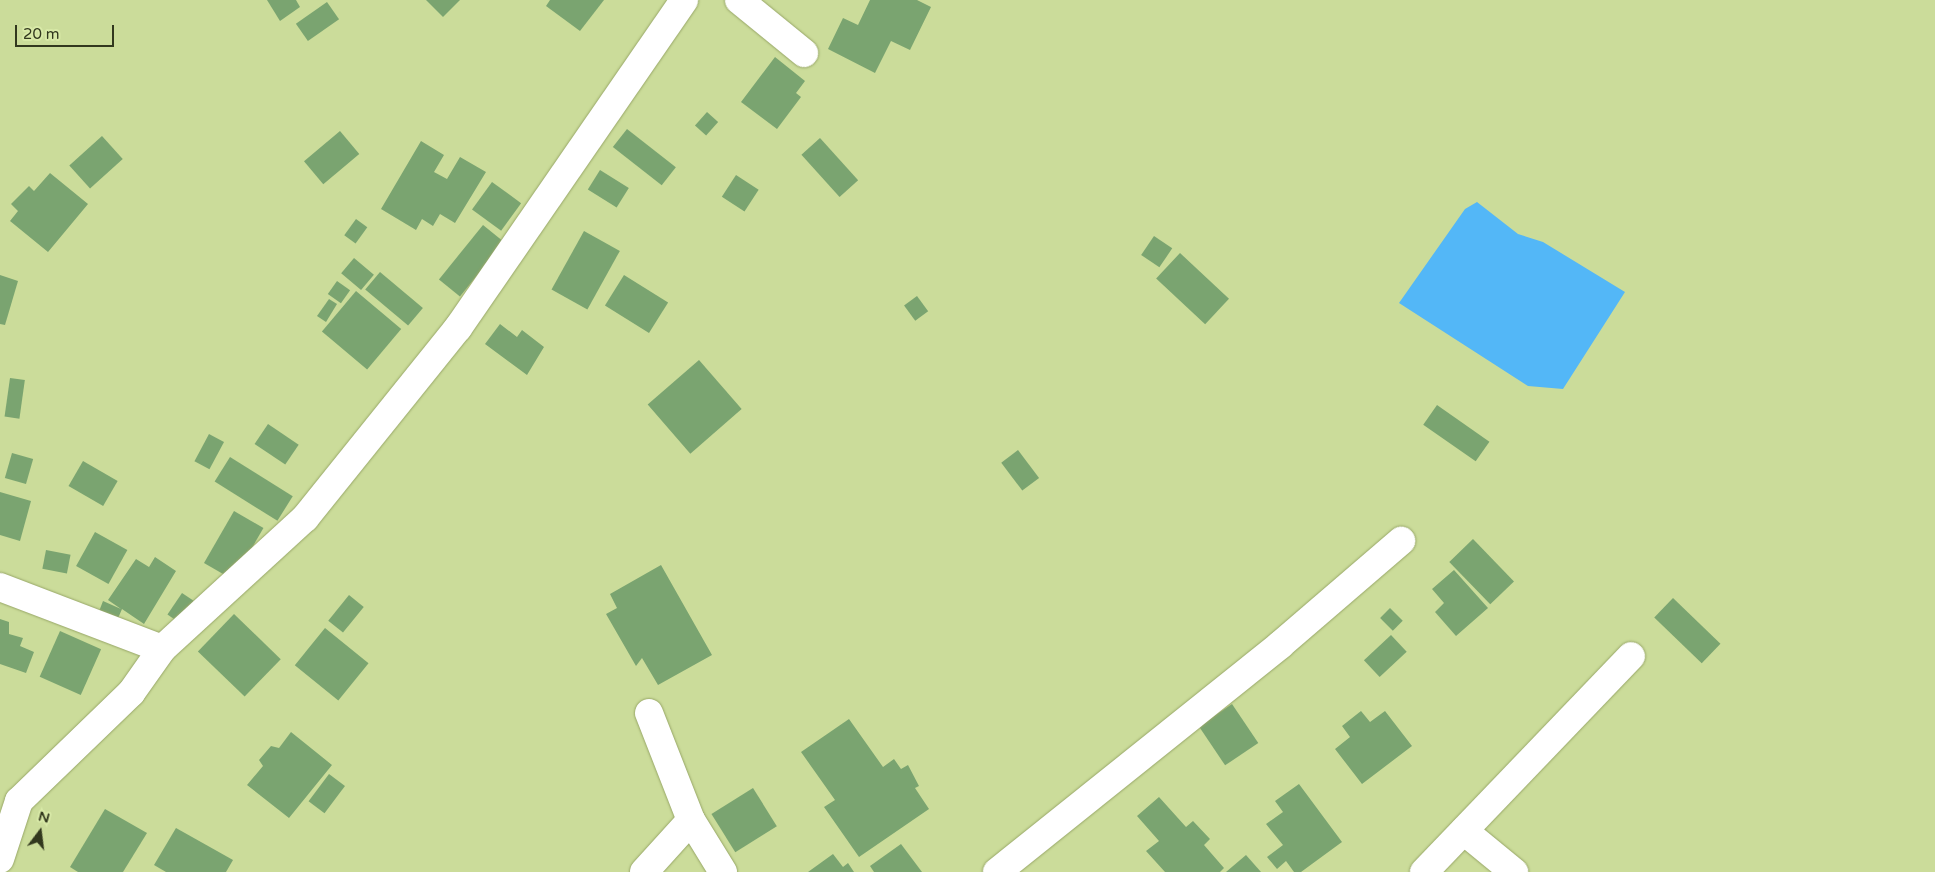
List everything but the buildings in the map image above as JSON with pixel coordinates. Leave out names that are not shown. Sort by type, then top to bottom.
[{"type":"street","points":[[0,859],[19,801],[130,693],[162,649],[305,518],[452,336],[684,0]]},
{"type":"street","points":[[739,0],[804,53]]},
{"type":"street","points":[[997,872],[1257,664],[1401,541]]},
{"type":"street","points":[[0,587],[162,649]]},
{"type":"street","points":[[1424,872],[1631,656]]},
{"type":"street","points":[[649,713],[692,820],[723,872]]},
{"type":"street","points":[[644,872],[692,820]]},
{"type":"street","points":[[1464,831],[1514,872]]},
{"type":"water","points":[[1477,202],[1518,234],[1543,242],[1625,292],[1563,389],[1528,386],[1399,303],[1465,209]]}]
